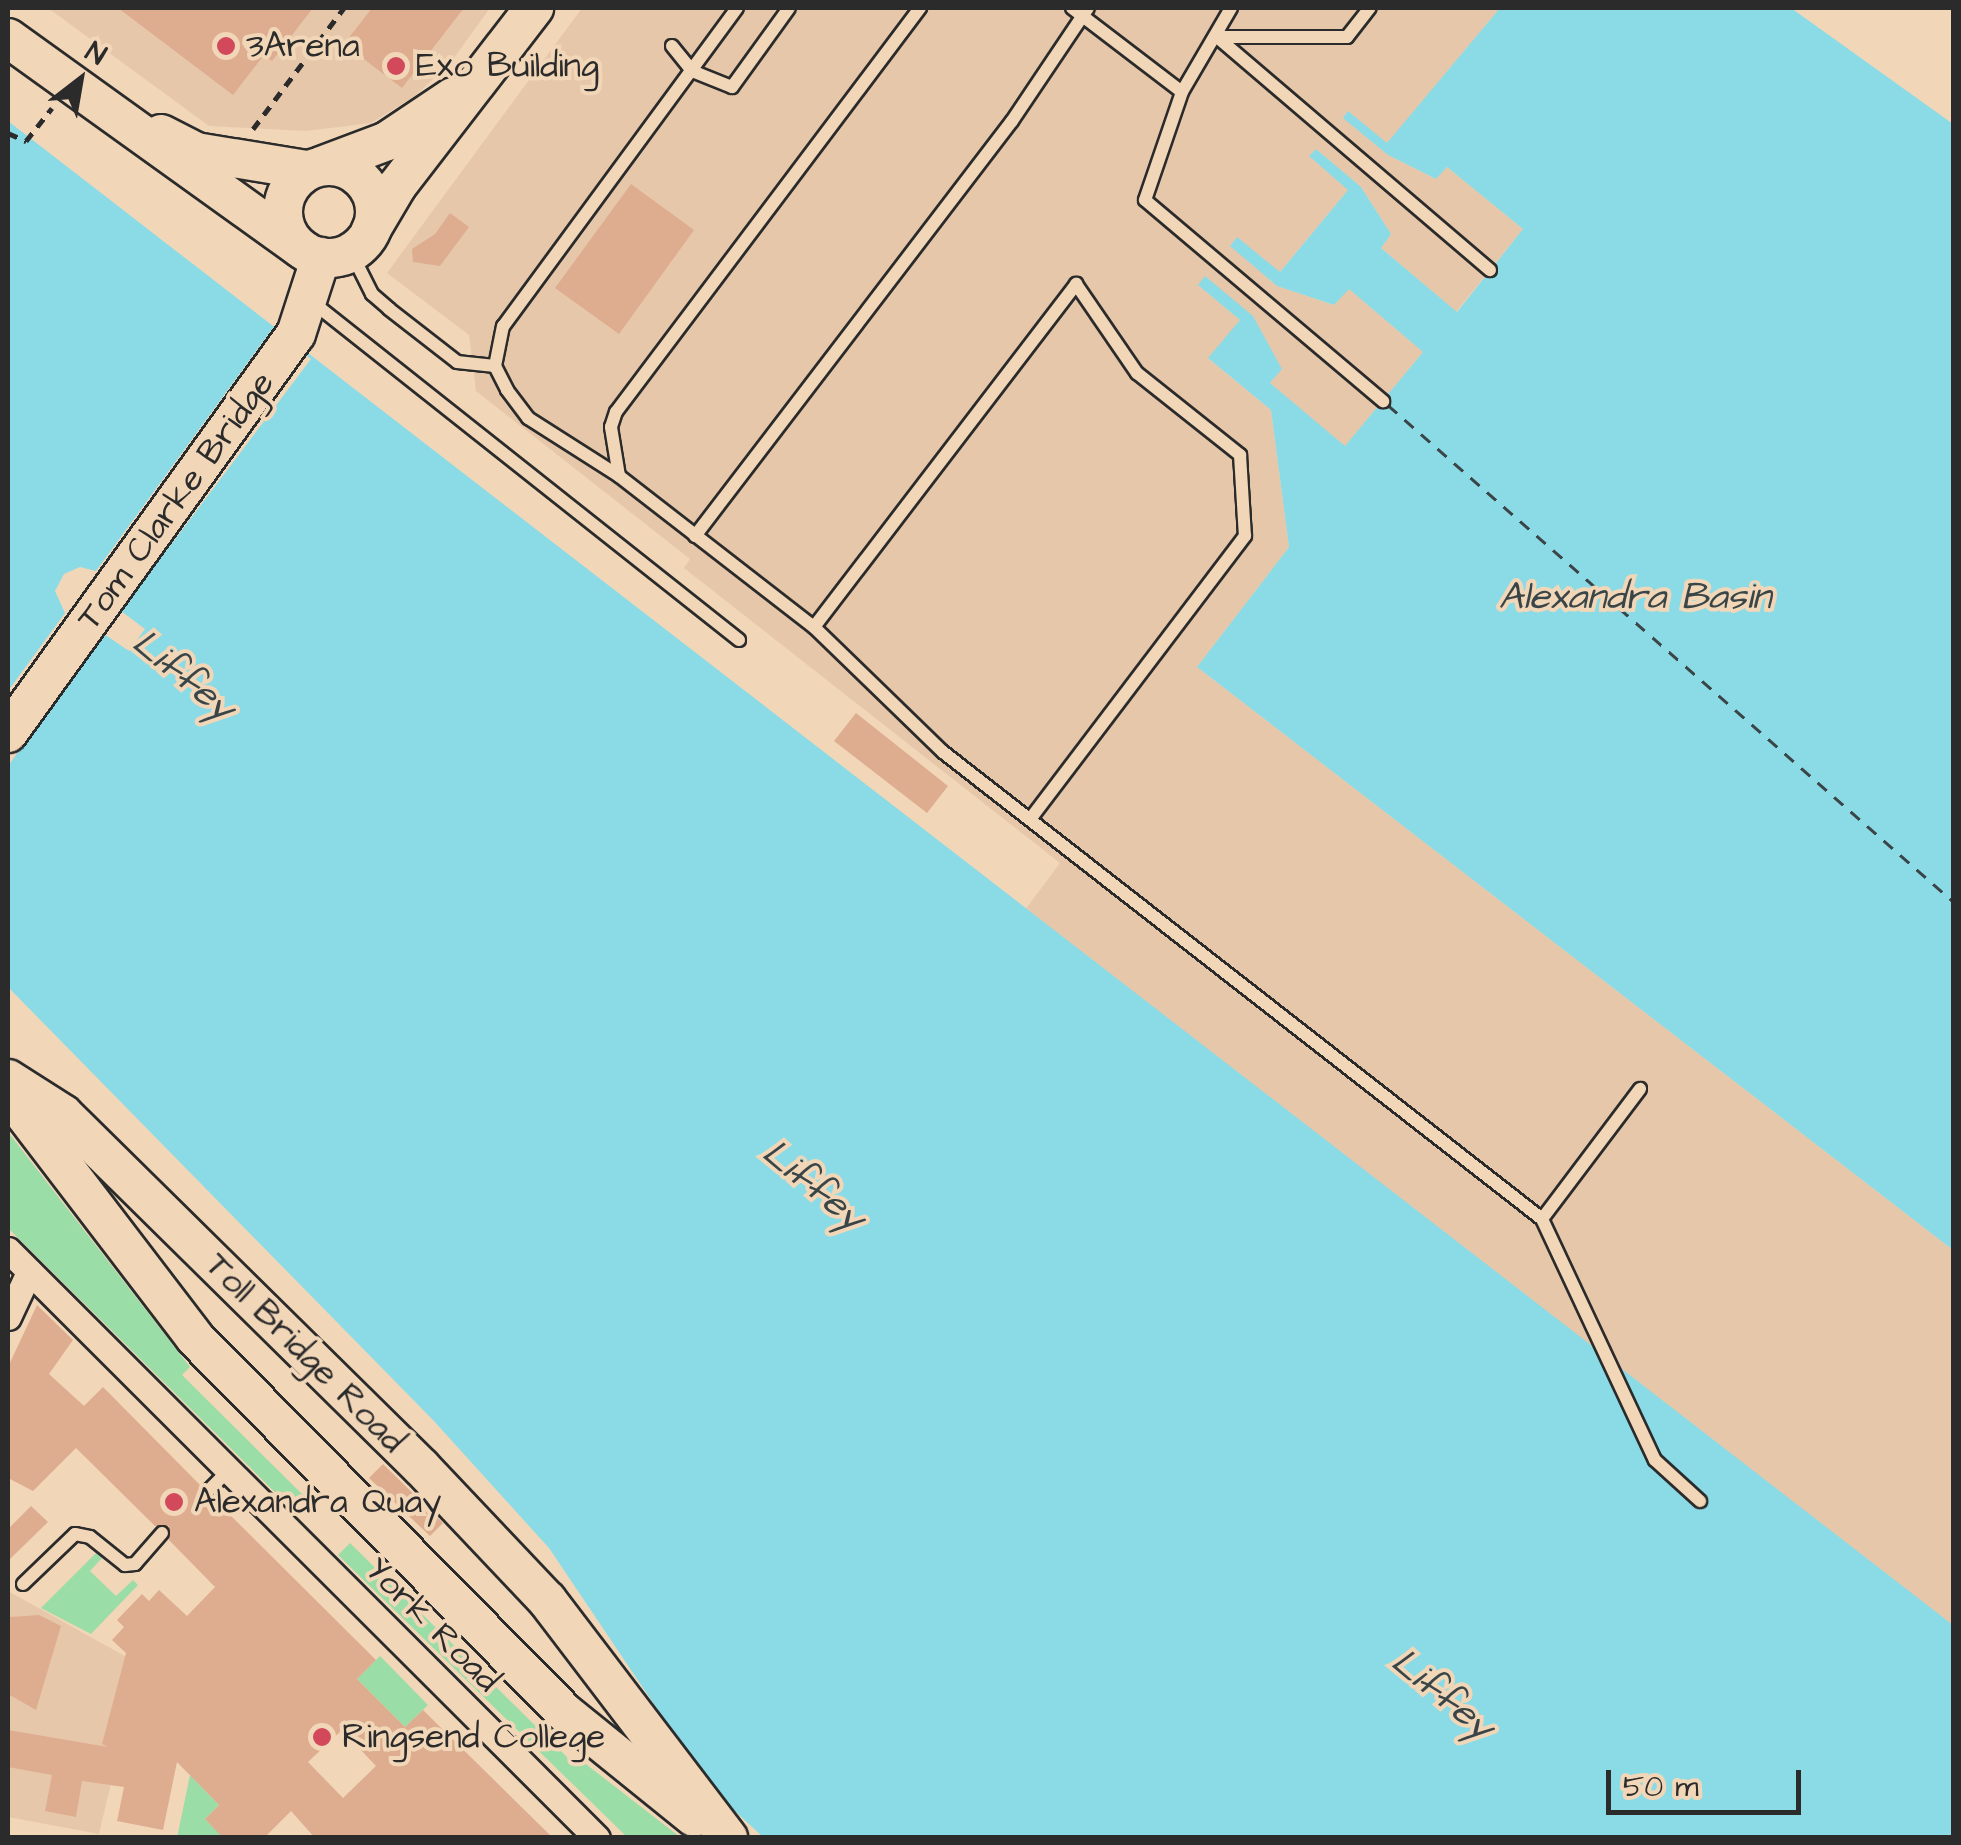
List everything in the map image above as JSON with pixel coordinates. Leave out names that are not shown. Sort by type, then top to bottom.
[{"type":"main road","points":[[335,249],[397,186],[534,8]]},
{"type":"main road","points":[[8,38],[66,96],[335,249]]},
{"type":"main road","points":[[335,249],[286,230],[282,208],[290,186],[313,168],[414,126],[496,60]]},
{"type":"main road","points":[[66,96],[196,152],[234,161],[354,172],[370,190],[375,214],[335,249]]},
{"type":"main road","name":"Tom Clarke Bridge","points":[[8,733],[303,316],[335,249]]},
{"type":"main road","name":"Toll Bridge Road","points":[[8,1080],[63,1114],[447,1494],[547,1600],[728,1838]]},
{"type":"main road","name":"Toll Bridge Road","points":[[8,1092],[194,1338],[565,1713],[719,1838]]},
{"type":"street","name":"York Road","points":[[8,1250],[27,1277],[597,1838]]},
{"type":"street","points":[[8,1317],[27,1277]]},
{"type":"lane","points":[[737,8],[503,326],[494,366],[528,418],[619,476],[814,627],[942,752],[1542,1219],[1590,1310],[1655,1460],[1700,1501]]},
{"type":"lane","points":[[672,46],[692,71],[732,87],[789,8]]},
{"type":"lane","points":[[619,476],[612,427],[616,412],[920,8]]},
{"type":"lane","points":[[1072,8],[1088,13],[1182,92]]},
{"type":"lane","points":[[1231,8],[1218,37],[1182,92],[1144,200],[1383,401]]},
{"type":"lane","points":[[1218,37],[1347,37],[1370,8]]},
{"type":"lane","points":[[695,536],[1088,13]]},
{"type":"lane","points":[[1218,37],[1490,270]]},
{"type":"lane","points":[[335,249],[372,294],[457,362],[494,366]]},
{"type":"lane","points":[[814,627],[1076,284],[1138,373],[1240,455],[1245,536],[1030,819]]},
{"type":"lane","points":[[303,316],[739,640]]},
{"type":"lane","points":[[1542,1219],[1640,1089]]},
{"type":"lane","points":[[207,1492],[228,1472]]},
{"type":"lane","points":[[23,1584],[74,1534],[90,1537],[125,1565],[135,1564],[162,1534]]},
{"type":"path","points":[[234,161],[344,8]]},
{"type":"path","points":[[8,134],[26,141],[66,96]]},
{"type":"shaded area","points":[[48,8],[490,8],[451,62],[415,96],[371,123],[306,131],[209,126]]},
{"type":"shaded area","points":[[582,8],[1500,8],[1387,144],[1349,112],[1388,155],[1436,179],[1447,167],[1523,229],[1456,312],[1380,247],[1391,234],[1361,187],[1316,149],[1310,157],[1349,189],[1279,273],[1237,238],[1230,245],[1277,286],[1333,305],[1348,288],[1423,352],[1345,447],[1270,383],[1253,316],[1198,284],[1240,320],[1209,359],[1271,410],[1289,547],[1197,667],[1953,1250],[1953,1626],[1025,910],[1060,863],[684,568],[690,559],[476,391],[469,335],[387,273]]},
{"type":"shaded area","points":[[8,1591],[139,1664],[99,1834],[8,1817]]},
{"type":"green space","points":[[8,1132],[190,1367],[182,1375],[303,1495],[291,1508],[8,1228]]},
{"type":"green space","points":[[350,1543],[573,1763],[578,1758],[680,1837],[627,1837],[338,1555]]},
{"type":"green space","points":[[97,1552],[102,1558],[90,1571],[116,1596],[133,1580],[138,1585],[91,1634],[41,1608]]},
{"type":"green space","points":[[380,1656],[428,1705],[405,1727],[357,1679]]},
{"type":"green space","points":[[190,1775],[219,1805],[205,1819],[223,1837],[177,1838]]},
{"type":"water","name":"Alexandra Basin","points":[[1500,8],[1791,8],[1953,124],[1953,1250],[1197,667],[1289,547],[1271,410],[1208,358],[1240,320],[1198,285],[1205,276],[1253,316],[1282,369],[1270,383],[1345,446],[1423,352],[1349,289],[1334,305],[1277,286],[1230,246],[1237,237],[1280,272],[1348,190],[1309,156],[1316,149],[1361,187],[1391,234],[1381,248],[1457,312],[1523,229],[1447,167],[1436,179],[1388,155],[1343,118],[1348,111],[1387,143]]},
{"type":"water","name":"Liffey","points":[[8,121],[1953,1625],[1953,1837],[763,1837],[711,1789],[549,1548],[433,1420],[8,987]]},
{"type":"pier","points":[[272,329],[311,359],[121,611],[145,629],[129,651],[104,634],[8,766],[8,691],[65,613],[55,591],[64,574],[80,567],[96,571]]},
{"type":"building","name":"3Arena","points":[[118,8],[313,8],[272,61],[264,55],[233,95]]},
{"type":"building","name":"Exo Building","points":[[372,8],[464,8],[402,88],[344,44]]},
{"type":"building","points":[[631,184],[694,230],[619,334],[555,288]]},
{"type":"building","points":[[450,213],[469,227],[440,266],[413,262],[412,249],[435,234]]},
{"type":"building","points":[[856,713],[948,786],[927,813],[834,741]]},
{"type":"building","points":[[37,1305],[73,1340],[49,1374],[84,1406],[103,1387],[200,1485],[201,1500],[214,1499],[376,1660],[357,1679],[405,1727],[423,1710],[553,1838],[315,1838],[291,1811],[264,1838],[223,1838],[205,1819],[219,1805],[177,1762],[163,1830],[117,1821],[124,1787],[82,1781],[76,1817],[45,1811],[52,1775],[8,1767],[8,1730],[108,1747],[102,1744],[126,1653],[112,1640],[124,1627],[117,1620],[142,1594],[149,1601],[159,1590],[187,1616],[215,1587],[169,1540],[169,1526],[155,1526],[76,1448],[33,1491],[8,1478],[8,1367]],"holes":[[[342,1730],[376,1766],[343,1798],[308,1762]]]},
{"type":"building","points":[[383,1464],[443,1523],[430,1536],[369,1478]]},
{"type":"building","points":[[31,1506],[48,1522],[8,1561],[8,1529]]},
{"type":"building","points":[[39,1615],[61,1626],[36,1710],[8,1694],[8,1630],[10,1617]]},
{"type":"ferry route","points":[[1388,405],[1954,902]]},
{"type":"place","name":"3Arena","points":[[226,46]]},
{"type":"place","name":"Exo Building","points":[[396,66]]},
{"type":"place","name":"Alexandra Quay","points":[[174,1502]]},
{"type":"place","name":"Ringsend College","points":[[322,1737]]}]
